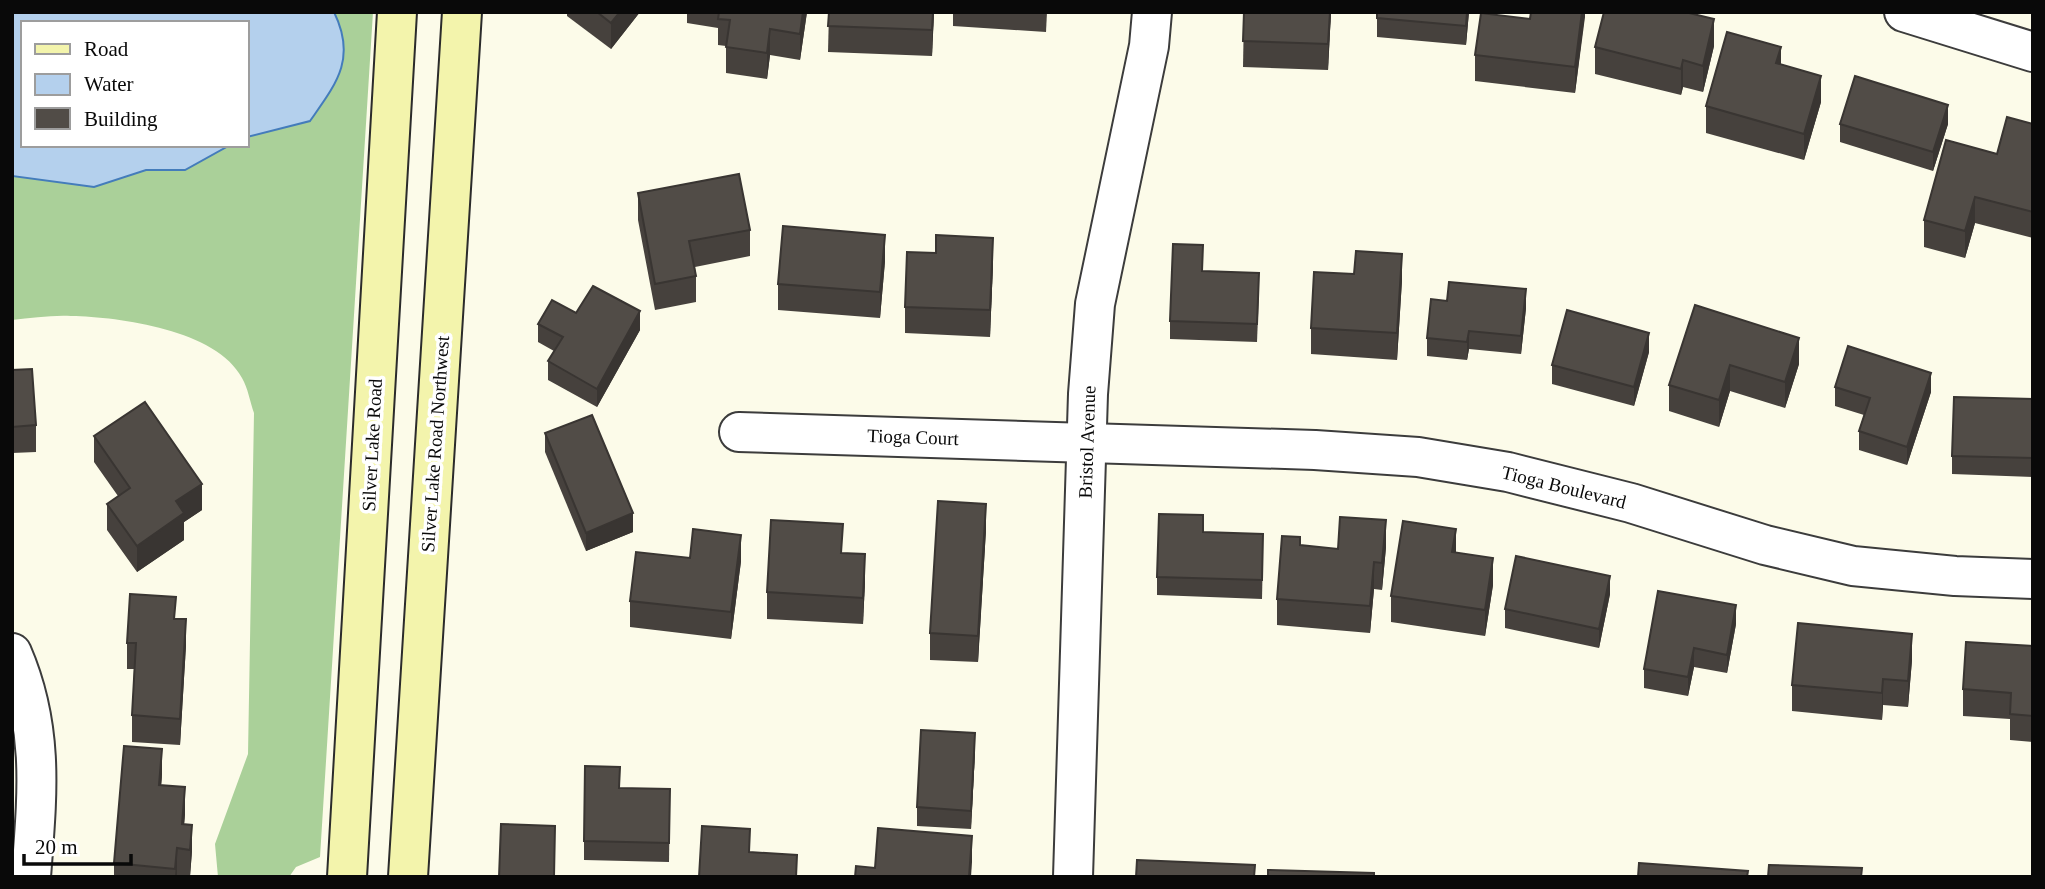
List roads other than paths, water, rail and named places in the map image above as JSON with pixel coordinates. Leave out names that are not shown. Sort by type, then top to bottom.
[{"type":"main road","name":"Silver Lake Road","points":[[347,877],[397,12]]},
{"type":"main road","name":"Silver Lake Road Northwest","points":[[408,877],[462,12]]},
{"type":"street","name":"Bristol Avenue","points":[[1073,877],[1086,442],[1095,304],[1147,58],[1152,12]]},
{"type":"street","points":[[1904,12],[2033,52]]},
{"type":"street","name":"Tioga Court","points":[[739,432],[1086,442]]},
{"type":"street","name":"Tioga Boulevard","points":[[1086,442],[1315,450],[1418,457],[1508,472],[1631,503],[1765,545],[1853,566],[1955,576],[2033,579]]},
{"type":"street","points":[[12,653],[25,683],[36,734],[37,785],[31,877]]},
{"type":"water","points":[[12,12],[334,12],[344,44],[340,70],[328,95],[310,121],[248,137],[248,21],[21,21],[21,147],[226,147],[185,170],[146,170],[94,187],[12,176]]}]
